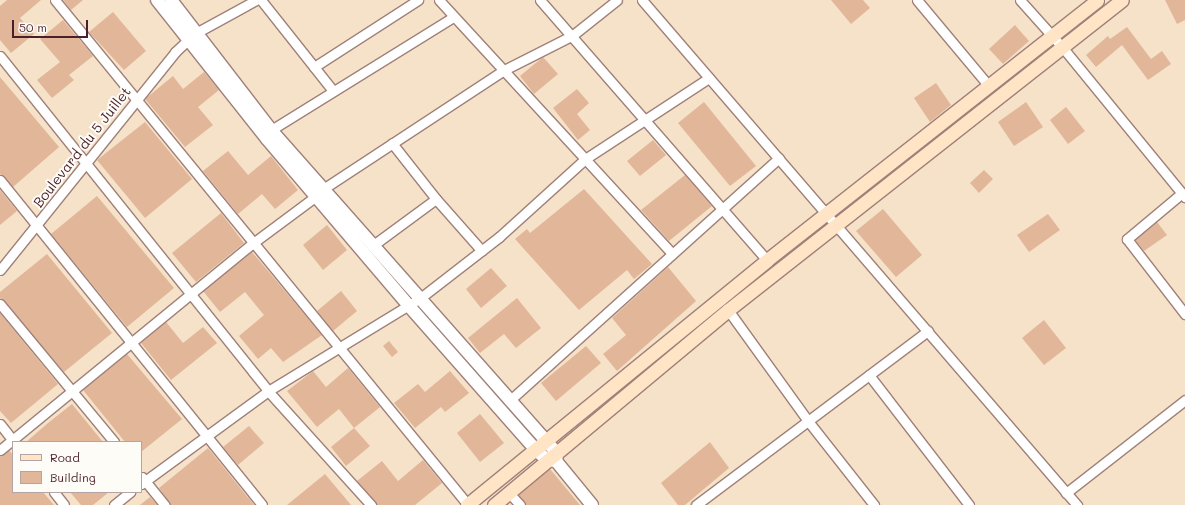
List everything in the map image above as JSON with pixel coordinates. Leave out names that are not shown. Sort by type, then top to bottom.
[{"type":"main road","points":[[494,505],[553,458],[728,310],[988,86],[1096,0]]},
{"type":"main road","points":[[467,505],[767,260],[833,219],[1064,48],[1122,0]]},
{"type":"street","points":[[55,0],[253,243],[340,347],[467,505]]},
{"type":"street","points":[[156,0],[271,130],[319,193],[372,246],[414,303],[509,402],[541,445]]},
{"type":"street","points":[[171,0],[190,37],[319,193],[414,303],[553,458],[592,505]]},
{"type":"street","points":[[190,37],[256,0]]},
{"type":"street","points":[[262,0],[333,91]]},
{"type":"street","points":[[314,67],[418,0]]},
{"type":"street","points":[[439,0],[453,17],[504,70],[672,253]]},
{"type":"street","points":[[540,0],[573,34],[767,260]]},
{"type":"street","points":[[0,424],[14,441],[132,341],[192,294],[253,243],[319,193],[392,143],[504,70],[573,34],[617,0]]},
{"type":"street","points":[[642,0],[833,219],[1077,505]]},
{"type":"street","points":[[917,0],[988,86]]},
{"type":"street","points":[[1020,0],[1064,48],[1183,195],[1127,239],[1185,314]]},
{"type":"street","points":[[271,130],[453,17]]},
{"type":"street","name":"Boulevard du 5 Juillet","points":[[0,270],[88,162],[136,100],[190,37]]},
{"type":"street","points":[[0,56],[88,162],[268,391],[371,505]]},
{"type":"street","points":[[165,505],[142,480],[268,391],[414,303],[482,251],[585,159],[709,78]]},
{"type":"street","points":[[392,143],[436,199],[482,251]]},
{"type":"street","points":[[509,402],[672,253],[779,158]]},
{"type":"street","points":[[0,180],[36,227],[132,341],[262,505]]},
{"type":"street","points":[[372,246],[436,199]]},
{"type":"street","points":[[0,304],[113,441]]},
{"type":"street","points":[[728,310],[808,422],[874,505]]},
{"type":"street","points":[[696,505],[928,331]]},
{"type":"street","points":[[869,375],[969,505]]},
{"type":"street","points":[[1066,493],[1185,400]]},
{"type":"street","points":[[0,450],[12,442]]},
{"type":"street","points":[[509,492],[520,505]]},
{"type":"street","points":[[55,493],[64,505]]},
{"type":"street","points":[[114,505],[129,493]]},
{"type":"building","points":[[7,0],[41,0],[20,18],[34,34],[11,53],[0,40],[0,6]]},
{"type":"building","points":[[63,0],[83,0],[71,10]]},
{"type":"building","points":[[831,0],[863,0],[870,8],[851,24]]},
{"type":"building","points":[[1165,0],[1185,0],[1185,20],[1177,24]]},
{"type":"building","points":[[113,12],[146,51],[124,70],[89,32]]},
{"type":"building","points":[[63,20],[93,56],[69,75],[74,80],[52,98],[37,80],[60,62],[40,39]]},
{"type":"building","points":[[1015,25],[1029,41],[1003,64],[989,49]]},
{"type":"building","points":[[1127,27],[1151,59],[1162,51],[1171,64],[1148,80],[1122,45],[1096,67],[1086,55],[1108,36],[1110,39]]},
{"type":"building","points":[[543,57],[558,74],[534,94],[520,76]]},
{"type":"building","points":[[204,72],[219,90],[198,107],[213,125],[185,147],[145,99],[173,76],[183,89]]},
{"type":"building","points":[[0,77],[59,147],[13,187],[0,174]]},
{"type":"building","points":[[936,83],[951,105],[930,122],[914,98]]},
{"type":"building","points":[[577,89],[589,103],[577,114],[590,130],[578,140],[553,108]]},
{"type":"building","points":[[704,102],[756,166],[730,186],[678,123]]},
{"type":"building","points":[[1026,102],[1043,127],[1014,146],[998,122]]},
{"type":"building","points":[[1066,107],[1085,131],[1068,144],[1050,120]]},
{"type":"building","points":[[145,122],[192,179],[145,218],[97,160]]},
{"type":"building","points":[[653,140],[666,155],[640,176],[627,161]]},
{"type":"building","points":[[228,151],[248,175],[271,156],[298,190],[275,209],[262,194],[238,214],[203,171]]},
{"type":"building","points":[[984,170],[993,179],[979,193],[970,183]]},
{"type":"building","points":[[685,175],[712,206],[669,241],[641,210]]},
{"type":"building","points":[[584,189],[652,264],[634,279],[627,270],[579,310],[515,239],[527,229],[530,233]]},
{"type":"building","points":[[0,190],[17,211],[0,225]]},
{"type":"building","points":[[97,196],[174,288],[127,327],[51,234]]},
{"type":"building","points":[[883,209],[922,255],[896,277],[856,231]]},
{"type":"building","points":[[221,213],[244,243],[196,282],[172,253]]},
{"type":"building","points":[[1048,214],[1060,230],[1029,252],[1017,235]]},
{"type":"building","points":[[1157,222],[1167,235],[1144,251],[1135,240]]},
{"type":"building","points":[[327,225],[347,250],[323,270],[303,245]]},
{"type":"building","points":[[252,252],[322,335],[283,362],[271,348],[258,359],[239,336],[264,315],[245,292],[220,312],[203,291]]},
{"type":"building","points":[[47,254],[112,333],[64,372],[0,298],[0,292]]},
{"type":"building","points":[[668,267],[696,301],[617,371],[603,354],[626,335],[612,318]]},
{"type":"building","points":[[491,268],[507,286],[481,308],[466,289]]},
{"type":"building","points":[[341,291],[357,311],[333,331],[317,311]]},
{"type":"building","points":[[517,298],[541,328],[516,348],[504,334],[480,353],[468,338]]},
{"type":"building","points":[[0,313],[58,384],[11,423],[0,411]]},
{"type":"building","points":[[1044,320],[1066,348],[1044,365],[1022,338]]},
{"type":"building","points":[[166,322],[183,343],[203,327],[217,343],[171,380],[141,343]]},
{"type":"building","points":[[389,341],[398,352],[392,357],[383,346]]},
{"type":"building","points":[[586,346],[601,363],[556,401],[541,383]]},
{"type":"building","points":[[127,354],[182,419],[142,451],[142,441],[124,441],[83,390]]},
{"type":"building","points":[[348,368],[380,407],[354,428],[339,409],[317,427],[287,391],[313,371],[326,387]]},
{"type":"building","points":[[450,371],[469,393],[445,412],[441,407],[415,428],[394,403],[418,384],[425,392]]},
{"type":"building","points":[[72,404],[102,441],[27,441]]},
{"type":"building","points":[[480,414],[504,443],[480,462],[457,433]]},
{"type":"building","points":[[249,426],[264,443],[238,465],[223,447]]},
{"type":"building","points":[[354,428],[370,446],[346,466],[331,447]]},
{"type":"building","points":[[710,442],[729,468],[685,505],[678,505],[661,483]]},
{"type":"building","points":[[208,448],[254,505],[171,505],[159,488]]},
{"type":"building","points":[[9,450],[12,454],[12,493],[44,493],[54,505],[0,505],[0,456]]},
{"type":"building","points":[[423,460],[442,483],[415,505],[377,505],[357,481],[382,461],[398,481]]},
{"type":"building","points":[[550,469],[580,505],[526,505],[519,495]]},
{"type":"building","points":[[325,474],[351,505],[287,505]]},
{"type":"building","points":[[71,493],[108,493],[93,505],[81,505]]},
{"type":"building","points":[[150,497],[157,505],[140,505]]}]
